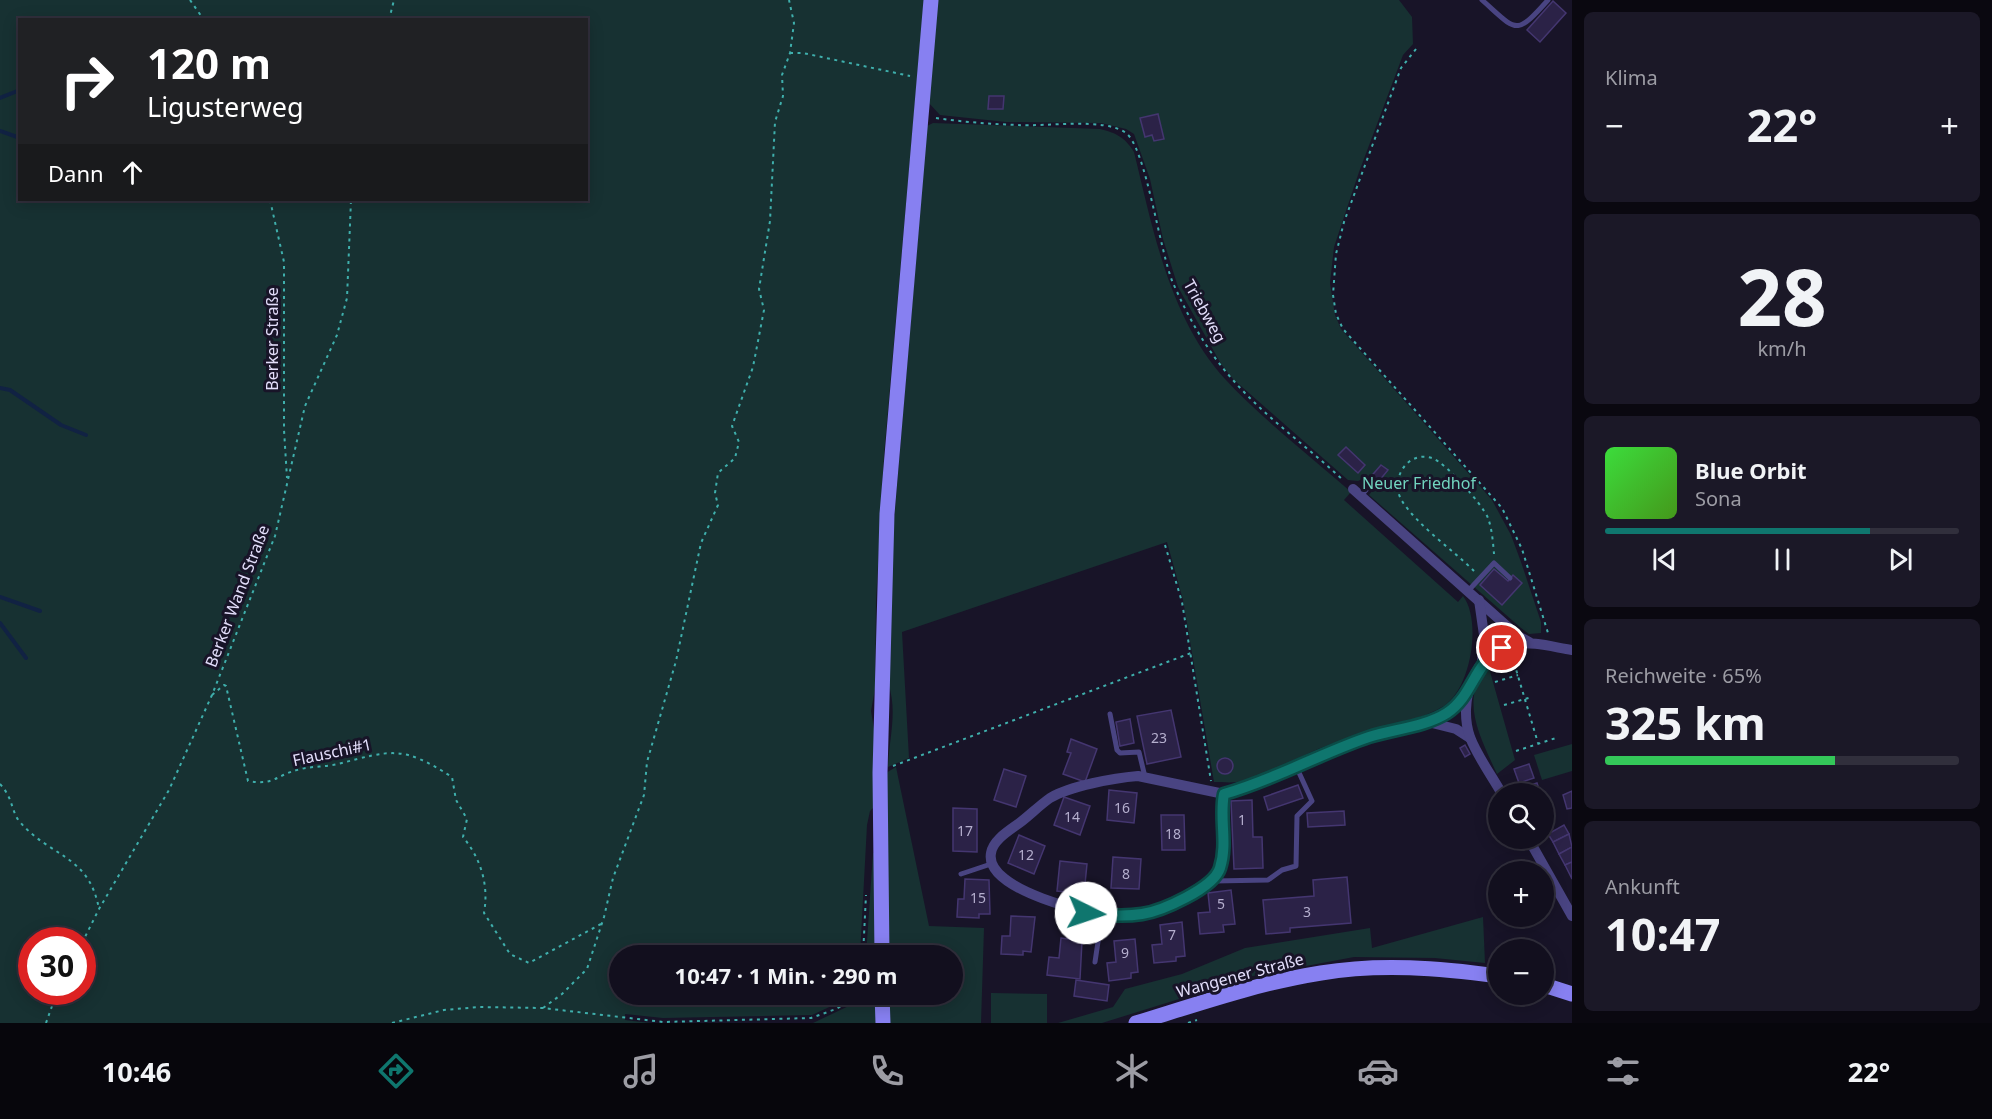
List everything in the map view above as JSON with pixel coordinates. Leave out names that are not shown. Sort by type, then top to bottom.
[{"type":"main road","points":[[882,945],[880,773],[882,638],[889,474],[931,0]]},
{"type":"main road","name":"Wangener Straße","points":[[1136,1023],[1253,987],[1322,972],[1402,967],[1488,975]]},
{"type":"main road","points":[[1554,988],[1572,994]]},
{"type":"main road","points":[[882,1005],[883,1023]]},
{"type":"street","points":[[1360,491],[1518,636],[1530,643]]},
{"type":"street","points":[[1479,599],[1484,652],[1482,663]]},
{"type":"street","points":[[1224,794],[1220,870],[1212,881],[1154,911],[1120,916],[1086,913],[1020,887],[998,875],[991,864],[991,850],[994,844],[1051,798],[1069,790],[1126,777],[1146,777],[1224,794],[1245,788],[1370,737],[1428,722],[1448,712],[1466,695],[1488,655],[1509,645],[1530,643],[1572,650]]},
{"type":"street","points":[[1466,695],[1470,738],[1496,783]]},
{"type":"street","points":[[1428,722],[1456,729],[1470,738]]},
{"type":"street","points":[[1534,849],[1572,916]]},
{"type":"lane","points":[[1482,0],[1510,26],[1518,27],[1526,24],[1548,0]]},
{"type":"lane","points":[[1360,491],[1372,483]]},
{"type":"lane","points":[[1468,591],[1494,563],[1510,578]]},
{"type":"lane","points":[[1110,714],[1117,750],[1120,753],[1139,752],[1146,777]]},
{"type":"lane","points":[[1212,881],[1268,879],[1282,870],[1296,866],[1297,816],[1312,801],[1296,766]]},
{"type":"lane","points":[[962,874],[991,864]]},
{"type":"lane","points":[[1095,962],[1102,915]]},
{"type":"path","points":[[190,0],[203,18]]},
{"type":"path","points":[[390,18],[394,0]]},
{"type":"path","points":[[543,1008],[562,994],[587,969],[613,878],[644,795],[647,762],[676,661],[701,543],[718,505],[715,494],[718,473],[735,458],[739,442],[732,426],[753,367],[764,310],[759,289],[770,221],[775,122],[783,96],[782,75],[790,53],[794,23],[789,0]]},
{"type":"path","points":[[1416,49],[1401,68],[1344,222],[1333,277],[1336,314],[1343,329],[1502,508],[1522,549],[1552,647]]},
{"type":"path","points":[[790,53],[803,53],[924,79]]},
{"type":"path","name":"Triebweg","points":[[921,116],[1019,125],[1102,125],[1126,133],[1135,146],[1161,250],[1172,281],[1203,343],[1234,382],[1360,491]]},
{"type":"path","name":"Berker Straße","points":[[270,201],[284,262],[284,430],[287,481]]},
{"type":"path","name":"Berker Wand Straße","points":[[90,927],[169,790],[212,695],[274,536],[305,406],[337,334],[347,298],[351,201]]},
{"type":"path","points":[[1481,577],[1415,516],[1400,497],[1397,488],[1401,470],[1418,457],[1435,459],[1446,466],[1488,519],[1494,563]]},
{"type":"path","points":[[1360,491],[1397,488]]},
{"type":"path","points":[[1165,545],[1182,602],[1212,790]]},
{"type":"path","points":[[1509,645],[1538,743]]},
{"type":"path","points":[[880,773],[893,766],[1191,653]]},
{"type":"path","points":[[1495,682],[1518,675]]},
{"type":"path","name":"Flauschi#1","points":[[212,695],[226,686],[248,782],[265,784],[300,769],[336,765],[367,754],[410,754],[452,777],[456,800],[467,819],[463,837],[475,852],[483,876],[487,896],[484,913],[510,954],[530,963],[601,924]]},
{"type":"path","points":[[1504,705],[1532,697]]},
{"type":"path","points":[[1516,751],[1556,738]]},
{"type":"path","points":[[0,784],[10,795],[17,818],[30,832],[76,864],[89,880],[95,888],[99,909]]},
{"type":"path","points":[[46,1023],[52,1005]]},
{"type":"path","points":[[392,1023],[444,1010],[543,1008],[663,1022],[811,1018],[843,1005]]},
{"type":"green space","points":[[0,0],[924,0],[884,455],[876,601],[875,689],[871,711],[875,735],[876,805],[870,811],[867,825],[861,945],[609,945],[609,1005],[834,1005],[812,1015],[663,1018],[625,1014],[625,1020],[651,1023],[0,1023]]},
{"type":"green space","name":"Neuer Friedhof","points":[[938,0],[1399,0],[1412,17],[1413,44],[1403,55],[1359,172],[1334,247],[1330,283],[1335,315],[1341,329],[1492,500],[1511,535],[1521,562],[1541,622],[1541,633],[1529,634],[1521,628],[1369,495],[1375,487],[1365,478],[1358,481],[1348,480],[1233,379],[1221,364],[1178,287],[1163,239],[1150,179],[1134,134],[1126,129],[1101,123],[1006,122],[940,115],[928,102]]},
{"type":"green space","points":[[933,123],[1100,129],[1124,139],[1134,152],[1156,241],[1177,300],[1206,355],[1225,379],[1254,408],[1351,492],[1344,500],[1458,602],[1463,596],[1469,607],[1472,621],[1471,654],[1461,685],[1444,706],[1403,723],[1339,741],[1246,780],[1214,782],[1183,600],[1167,542],[902,632],[909,758],[888,767],[893,714],[888,683],[893,534],[927,126]]},
{"type":"green space","points":[[1508,651],[1511,662],[1489,668],[1515,760],[1497,774],[1476,723],[1475,693],[1480,678],[1491,664]]},
{"type":"green space","points":[[1572,744],[1572,771],[1542,780],[1534,755]]},
{"type":"green space","points":[[896,767],[929,926],[984,928],[981,1023],[887,1023],[887,1005],[963,1005],[963,945],[887,945],[886,773]]},
{"type":"green space","points":[[873,853],[876,853],[876,945],[867,945]]},
{"type":"green space","points":[[1483,917],[1485,963],[1435,958],[1354,957],[1253,976],[1102,1023],[1058,1023],[1113,1007],[1125,989],[1182,974],[1245,948],[1370,928],[1372,948]]},
{"type":"green space","points":[[991,993],[1047,994],[1047,1023],[991,1023]]},
{"type":"green space","points":[[851,1005],[876,1005],[876,1023],[813,1023]]},
{"type":"building","points":[[1553,1],[1566,13],[1540,42],[1527,30]]},
{"type":"building","points":[[989,96],[1004,96],[1003,109],[988,109]]},
{"type":"building","points":[[1158,114],[1164,139],[1154,141],[1152,135],[1145,137],[1140,118]]},
{"type":"building","points":[[1346,447],[1365,465],[1358,473],[1338,455]]},
{"type":"building","points":[[1381,465],[1388,470],[1375,486],[1368,480]]},
{"type":"building","points":[[1494,569],[1508,581],[1513,575],[1522,583],[1502,605],[1480,585]]},
{"type":"building","points":[[1171,710],[1181,757],[1147,764],[1137,716]]},
{"type":"building","points":[[1130,719],[1134,743],[1120,746],[1116,722]]},
{"type":"building","points":[[1071,739],[1097,749],[1085,782],[1063,774],[1071,753],[1067,752]]},
{"type":"building","points":[[1465,745],[1470,754],[1465,757],[1460,748]]},
{"type":"building","points":[[1225,758],[1231,760],[1233,766],[1231,772],[1225,774],[1219,772],[1217,766],[1219,760]]},
{"type":"building","points":[[1529,764],[1534,778],[1519,783],[1514,769]]},
{"type":"building","points":[[1004,769],[1026,776],[1016,807],[994,800]]},
{"type":"building","points":[[1298,785],[1303,798],[1268,810],[1264,797]]},
{"type":"building","points":[[1109,790],[1137,793],[1134,823],[1107,820]]},
{"type":"building","points":[[1572,791],[1572,808],[1567,809],[1563,795]]},
{"type":"building","points":[[1064,797],[1090,806],[1080,835],[1054,825]]},
{"type":"building","points":[[1252,800],[1253,837],[1262,837],[1263,868],[1234,869],[1231,801]]},
{"type":"building","points":[[953,808],[977,809],[977,852],[953,851]]},
{"type":"building","points":[[1344,811],[1345,825],[1308,827],[1307,813]]},
{"type":"building","points":[[1161,815],[1184,815],[1185,850],[1162,850]]},
{"type":"building","points":[[1564,825],[1569,834],[1554,842],[1554,831]]},
{"type":"building","points":[[1569,834],[1572,847],[1559,854],[1554,842]]},
{"type":"building","points":[[1019,835],[1045,846],[1034,874],[1008,863]]},
{"type":"building","points":[[1572,847],[1572,862],[1565,865],[1559,854]]},
{"type":"building","points":[[1113,857],[1141,859],[1139,889],[1111,888]]},
{"type":"building","points":[[1060,861],[1087,864],[1084,894],[1057,891]]},
{"type":"building","points":[[1572,862],[1572,879],[1565,865]]},
{"type":"building","points":[[1347,877],[1351,923],[1290,928],[1290,932],[1266,934],[1263,900],[1314,896],[1313,880]]},
{"type":"building","points":[[965,879],[989,880],[990,914],[979,914],[979,918],[957,917],[958,899],[964,899]]},
{"type":"building","points":[[1231,890],[1235,924],[1223,925],[1224,932],[1200,934],[1198,913],[1210,912],[1208,893]]},
{"type":"building","points":[[1011,916],[1035,917],[1031,952],[1023,951],[1023,955],[1001,954],[1002,936],[1010,936]]},
{"type":"building","points":[[1182,922],[1185,956],[1176,957],[1176,961],[1154,963],[1152,945],[1162,944],[1160,925]]},
{"type":"building","points":[[1061,938],[1082,941],[1080,979],[1047,975],[1049,957],[1059,958]]},
{"type":"building","points":[[1135,939],[1138,972],[1131,973],[1131,978],[1109,981],[1107,963],[1116,962],[1114,941]]},
{"type":"building","points":[[1076,980],[1109,985],[1107,1001],[1074,996]]},
{"type":"waterway","points":[[0,98],[18,91]]},
{"type":"waterway","points":[[0,131],[18,137]]},
{"type":"waterway","points":[[0,388],[10,390],[61,425],[86,435]]},
{"type":"waterway","points":[[0,597],[40,611]]},
{"type":"waterway","points":[[0,623],[26,658]]},
{"type":"route","points":[[1086,913],[1120,916],[1154,911],[1184,898],[1212,881],[1220,870],[1222,859],[1224,826],[1222,800],[1224,794],[1245,788],[1324,753],[1370,737],[1428,722],[1448,712],[1466,695],[1488,655],[1502,648]]}]
